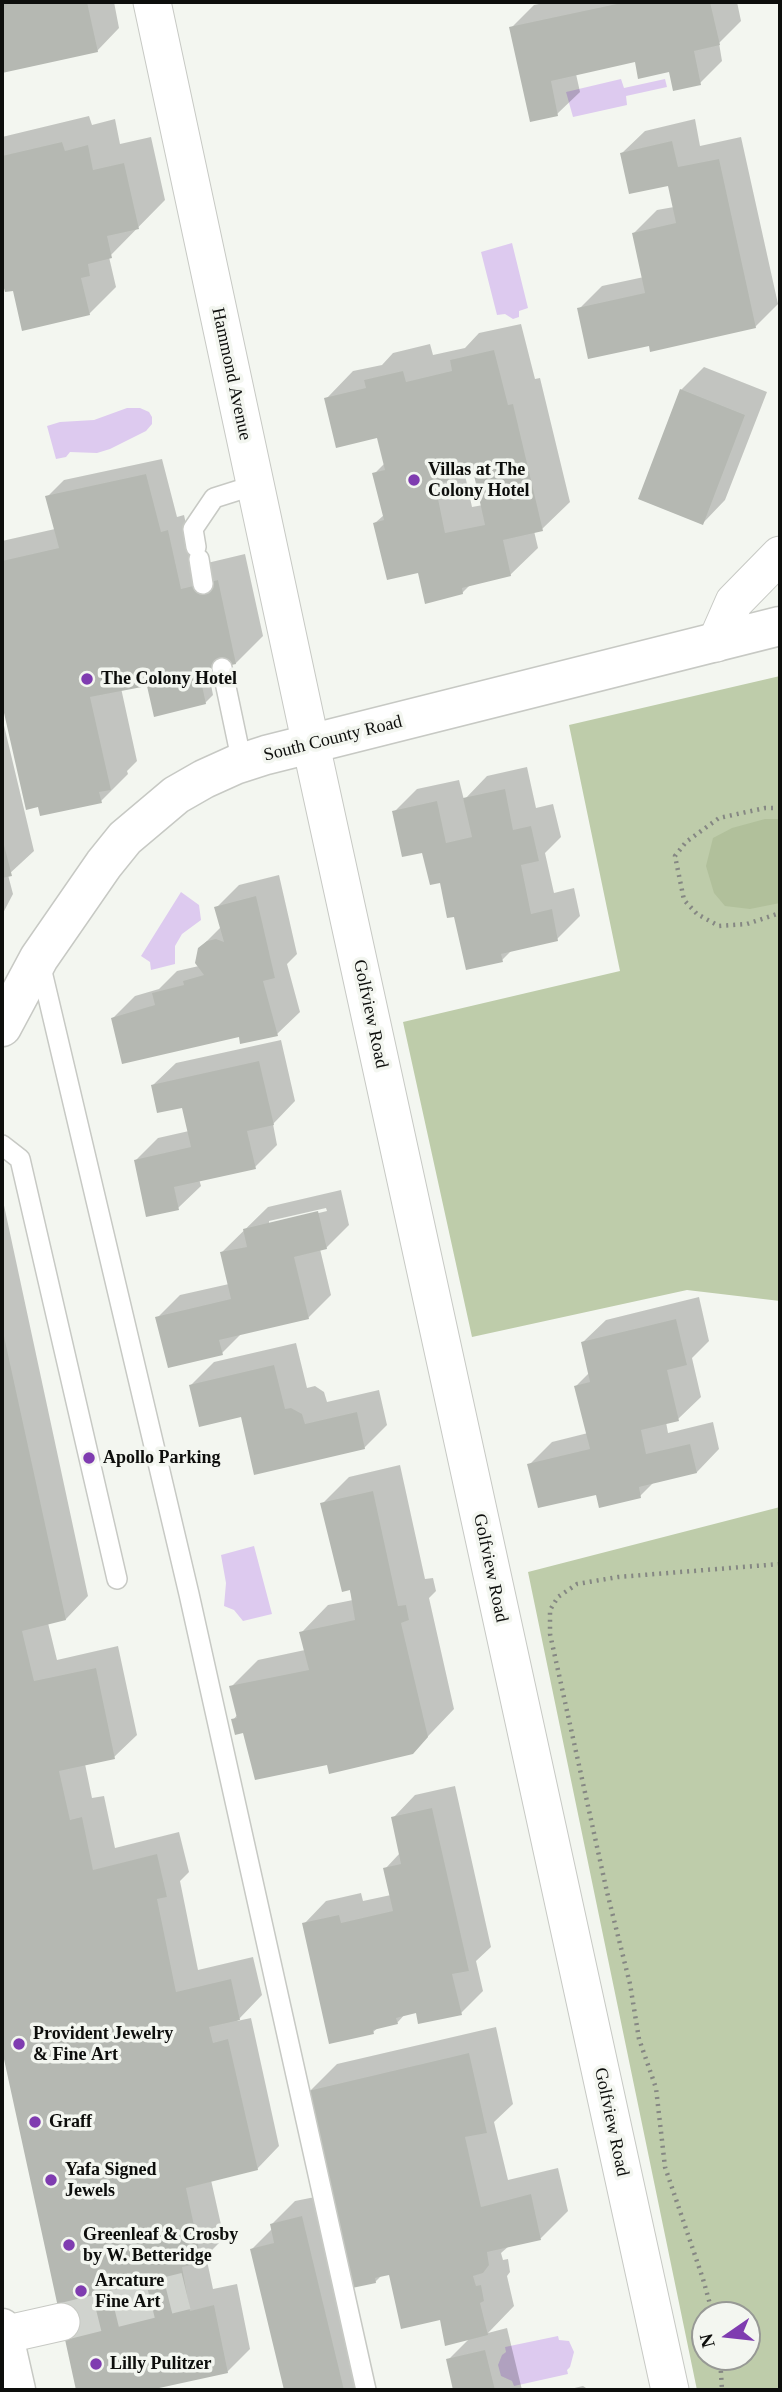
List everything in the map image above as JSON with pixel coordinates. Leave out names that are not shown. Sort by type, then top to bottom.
[{"type":"main road","name":"South County Road","points":[[2,1027],[39,958],[125,838],[176,795],[204,779],[242,763],[780,626]]},
{"type":"main road","points":[[3,2332],[16,2390]]},
{"type":"street","name":"Hammond Avenue","points":[[152,2],[311,745]]},
{"type":"street","points":[[716,643],[734,602],[780,555]]},
{"type":"street","name":"Golfview Road","points":[[311,745],[670,2390]]},
{"type":"street","points":[[3,2332],[61,2322]]},
{"type":"lane","points":[[204,584],[193,529],[214,498],[255,485]]},
{"type":"lane","points":[[222,668],[242,763]]},
{"type":"lane","points":[[39,958],[189,1594],[366,2390]]},
{"type":"lane","points":[[2,1145],[20,1159],[117,1579]]},
{"type":"path","points":[[780,808],[765,808],[719,818],[686,842],[675,856],[684,900],[697,914],[719,926],[747,924],[780,913]]},
{"type":"path","points":[[709,2301],[665,2166],[656,2088],[639,2039],[550,1634],[550,1610],[558,1597],[577,1584],[618,1577],[780,1564]]},
{"type":"path","points":[[721,2371],[722,2390]]},
{"type":"green space","points":[[780,676],[780,1301],[687,1290],[472,1337],[403,1022],[620,971],[569,725]]},
{"type":"green space","points":[[765,819],[780,819],[780,903],[750,909],[725,906],[714,893],[706,866],[713,838],[732,828]]},
{"type":"green space","points":[[780,1507],[780,2390],[697,2390],[693,2371],[761,2371],[761,2301],[691,2301],[691,2361],[528,1572]]},
{"type":"shaded area","points":[[621,79],[624,88],[665,79],[667,87],[626,96],[627,105],[573,117],[566,92]]},
{"type":"shaded area","points":[[512,243],[528,308],[519,311],[519,317],[513,319],[505,314],[497,315],[481,252]]},
{"type":"shaded area","points":[[127,408],[140,408],[149,412],[152,424],[146,431],[110,449],[97,453],[70,452],[66,457],[56,459],[47,426],[60,422],[94,420]]},
{"type":"shaded area","points":[[181,892],[199,905],[201,920],[182,934],[175,946],[175,964],[151,970],[150,962],[141,956]]},
{"type":"shaded area","points":[[254,1546],[272,1614],[243,1621],[234,1610],[224,1606],[226,1583],[221,1555]]},
{"type":"shaded area","points":[[558,2336],[559,2340],[569,2341],[574,2352],[568,2374],[514,2386],[512,2381],[501,2376],[498,2365],[506,2352],[505,2347]]},
{"type":"building","points":[[2,2],[87,2],[98,52],[2,73]]},
{"type":"building","points":[[626,2],[710,2],[720,45],[694,51],[701,85],[673,91],[669,72],[638,79],[635,62],[551,81],[558,116],[530,122],[509,27]]},
{"type":"building","points":[[672,141],[678,167],[719,159],[756,328],[650,352],[649,346],[588,359],[577,308],[645,293],[632,233],[676,223],[668,186],[629,194],[620,153]]},
{"type":"building","points":[[62,142],[65,151],[88,145],[93,170],[124,163],[139,229],[107,236],[112,258],[88,264],[90,276],[81,278],[90,315],[22,331],[13,291],[5,292],[2,281],[2,156]]},
{"type":"building","name":"Villas at The Colony Hotel","points":[[494,350],[508,405],[513,404],[543,531],[503,540],[511,576],[462,588],[463,594],[425,604],[418,573],[387,580],[373,523],[384,520],[372,473],[385,470],[377,438],[336,448],[324,398],[366,388],[364,380],[403,371],[406,382],[452,371],[450,360]],"holes":[[[474,475],[485,525],[445,533],[435,484]]]},
{"type":"building","points":[[680,389],[745,415],[703,525],[638,499]]},
{"type":"building","name":"The Colony Hotel","points":[[146,474],[161,532],[168,530],[181,589],[218,580],[236,664],[199,672],[206,704],[154,717],[147,686],[90,697],[111,790],[99,792],[102,803],[40,816],[38,807],[26,810],[2,704],[2,561],[59,548],[45,496]]},
{"type":"building","points":[[505,789],[513,830],[531,826],[539,861],[521,865],[531,914],[552,909],[558,941],[501,954],[503,962],[466,970],[454,917],[447,918],[440,883],[430,885],[422,853],[402,857],[392,811],[437,801],[446,843],[472,837],[463,798]]},
{"type":"building","points":[[2,837],[12,876],[2,878]]},
{"type":"building","points":[[256,896],[275,978],[263,981],[278,1036],[240,1044],[239,1037],[122,1064],[111,1018],[155,1005],[152,993],[184,985],[183,981],[204,975],[195,963],[198,948],[207,941],[216,939],[224,942],[214,907]]},
{"type":"building","points":[[259,1061],[274,1125],[247,1131],[256,1169],[174,1187],[179,1210],[146,1217],[134,1160],[191,1147],[182,1108],[157,1113],[151,1085]]},
{"type":"building","points":[[318,1211],[327,1249],[294,1257],[309,1319],[219,1340],[223,1355],[168,1368],[155,1317],[231,1299],[220,1252],[247,1247],[243,1229]]},
{"type":"building","points":[[676,1319],[687,1365],[667,1370],[679,1421],[641,1430],[646,1454],[690,1444],[697,1473],[639,1487],[641,1498],[599,1508],[596,1495],[538,1508],[527,1464],[590,1449],[574,1386],[590,1382],[581,1342]]},
{"type":"building","points":[[2,1327],[66,1620],[22,1631],[34,1681],[96,1668],[115,1759],[59,1771],[70,1820],[82,1817],[93,1870],[157,1854],[167,1897],[157,1899],[176,1992],[231,1979],[240,2020],[209,2027],[213,2043],[228,2039],[258,2170],[186,2188],[202,2263],[182,2267],[190,2311],[214,2305],[228,2373],[150,2390],[76,2390],[2,2050]]},
{"type":"building","points":[[274,1365],[285,1409],[291,1408],[302,1414],[305,1424],[357,1412],[365,1449],[254,1475],[241,1417],[199,1427],[189,1385]]},
{"type":"building","points":[[373,1491],[398,1606],[406,1605],[409,1620],[401,1623],[428,1737],[413,1754],[329,1774],[327,1765],[255,1780],[243,1733],[235,1735],[231,1719],[237,1718],[229,1686],[309,1670],[299,1632],[355,1620],[350,1590],[342,1592],[320,1503]]},
{"type":"building","points":[[432,1808],[469,1971],[452,1974],[462,2015],[418,2024],[416,2013],[396,2018],[398,2024],[373,2030],[374,2034],[329,2044],[302,1923],[339,1915],[341,1923],[393,1911],[383,1868],[401,1864],[391,1817]]},
{"type":"building","points":[[469,2053],[487,2133],[465,2137],[481,2207],[531,2194],[541,2240],[487,2252],[489,2265],[483,2273],[473,2276],[476,2286],[481,2285],[484,2301],[480,2303],[488,2335],[445,2346],[440,2320],[401,2329],[389,2275],[375,2278],[376,2283],[352,2288],[308,2091]]},
{"type":"building","points":[[302,2216],[344,2390],[284,2390],[250,2249],[274,2243],[270,2224]]},
{"type":"building","points":[[485,2350],[495,2390],[453,2390],[446,2359]]},
{"type":"tunnel","points":[[61,2322],[186,2291]]},
{"type":"place","name":"Villas at The Colony Hotel","points":[[414,480]]},
{"type":"place","name":"The Colony Hotel","points":[[87,679]]},
{"type":"place","name":"Apollo Parking","points":[[89,1458]]},
{"type":"place","name":"Provident Jewelry & Fine Art","points":[[19,2044]]},
{"type":"place","name":"Graff","points":[[35,2122]]},
{"type":"place","name":"Yafa Signed Jewels","points":[[51,2180]]},
{"type":"place","name":"Greenleaf & Crosby by W. Betteridge","points":[[69,2245]]},
{"type":"place","name":"Arcature Fine Art","points":[[81,2291]]},
{"type":"place","name":"Lilly Pulitzer","points":[[96,2364]]}]
